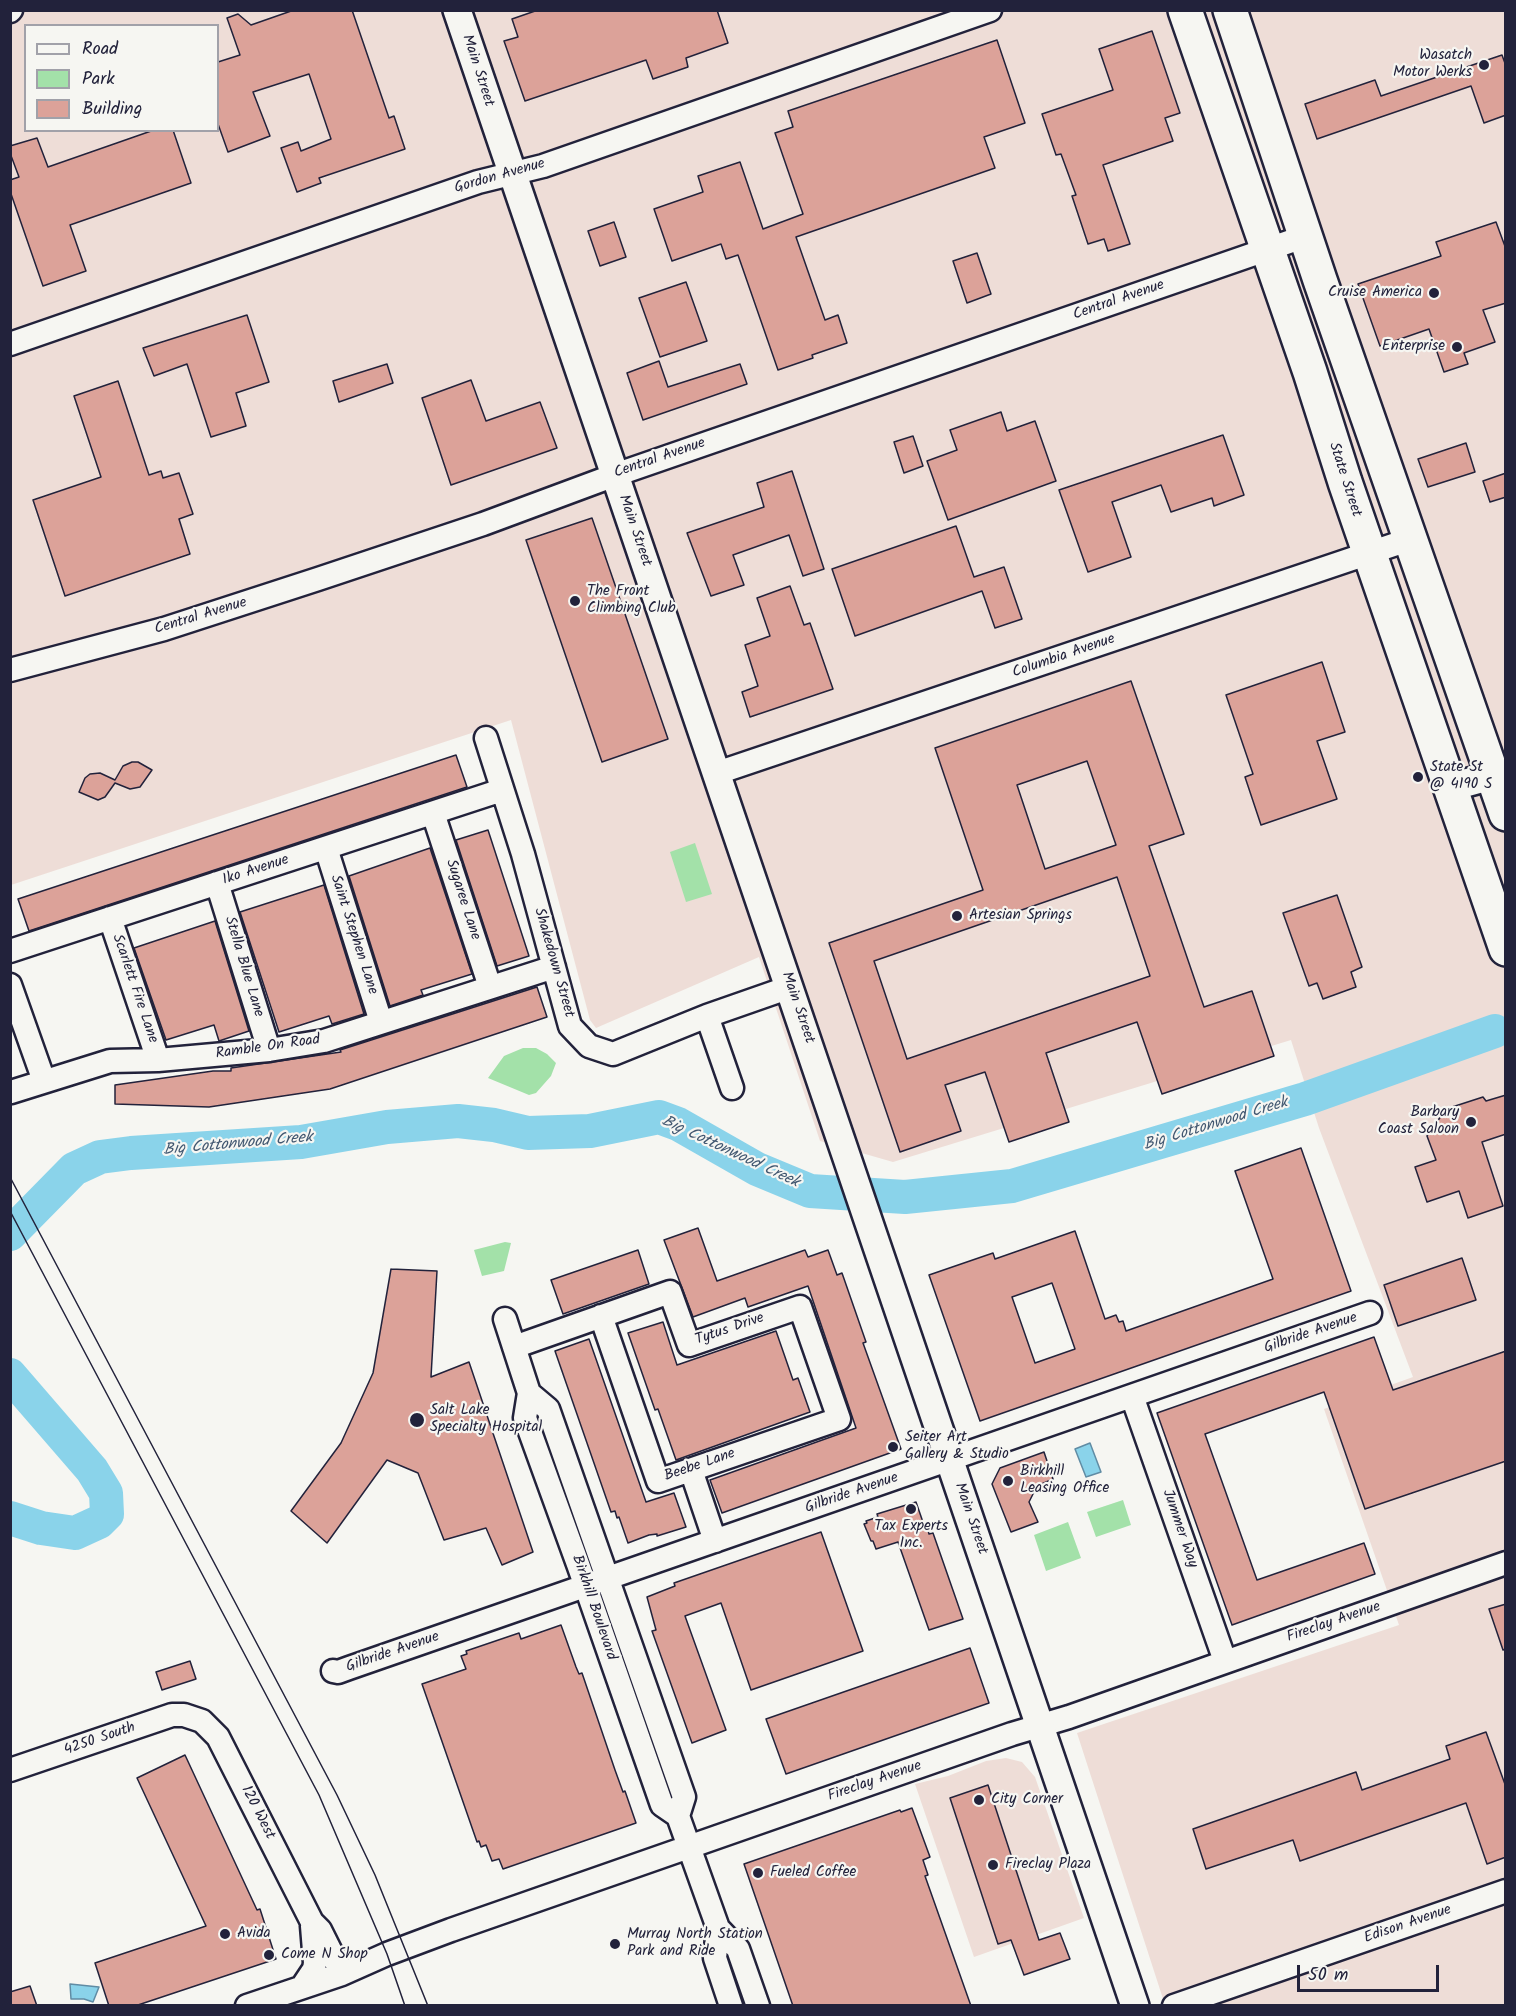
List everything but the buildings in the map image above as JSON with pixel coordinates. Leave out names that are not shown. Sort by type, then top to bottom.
[{"type":"main road","name":"State Street","points":[[1185,10],[1310,372],[1369,554],[1506,949]]},
{"type":"main road","points":[[1230,10],[1411,539],[1499,773],[1506,814]]},
{"type":"street","name":"Main Street","points":[[457,10],[1135,2006]]},
{"type":"street","name":"Gordon Avenue","points":[[10,344],[467,186],[543,166],[990,10]]},
{"type":"street","name":"Central Avenue","points":[[10,670],[143,635],[483,524],[615,475],[1306,236]]},
{"type":"street","name":"Columbia Avenue","points":[[717,773],[1411,539]]},
{"type":"street","name":"Shakedown Street","points":[[486,738],[523,854],[570,1026],[589,1046],[613,1054],[707,1016],[790,987]]},
{"type":"street","points":[[1450,787],[1499,773]]},
{"type":"street","name":"Iko Avenue","points":[[10,951],[502,790]]},
{"type":"street","name":"Sugaree Lane","points":[[433,813],[490,987]]},
{"type":"street","name":"Saint Stephen Lane","points":[[326,848],[381,1022]]},
{"type":"street","name":"Stella Blue Lane","points":[[218,883],[269,1050]]},
{"type":"street","name":"Scarlett Fire Lane","points":[[110,918],[158,1060]]},
{"type":"street","name":"Ramble On Road","points":[[11,1092],[110,1061],[158,1060],[269,1050],[324,1041],[554,967]]},
{"type":"street","points":[[10,985],[44,1081]]},
{"type":"street","points":[[707,1016],[732,1088]]},
{"type":"street","name":"Tytus Drive","points":[[514,1347],[670,1292],[689,1344],[800,1306],[839,1419]]},
{"type":"street","name":"Gilbride Avenue","points":[[333,1671],[343,1670],[608,1579],[1370,1313]]},
{"type":"street","name":"Beebe Lane","points":[[601,1316],[658,1481],[839,1419]]},
{"type":"street","name":"Birkhill Boulevard","points":[[505,1319],[529,1393],[525,1418],[662,1805],[678,1816],[718,1928],[738,1949],[758,2006]]},
{"type":"street","name":"Birkhill Boulevard","points":[[529,1393],[548,1409],[608,1579],[684,1797],[678,1816]]},
{"type":"street","name":"Jummer Way","points":[[1132,1396],[1225,1661]]},
{"type":"street","points":[[691,1470],[716,1541]]},
{"type":"street","name":"Fireclay Avenue","points":[[247,2006],[342,1974],[451,1930],[1506,1563]]},
{"type":"street","name":"4250 South","points":[[10,1770],[166,1717],[190,1716]]},
{"type":"street","name":"120 West","points":[[190,1716],[202,1721],[218,1737],[312,1922],[320,1930],[342,1974]]},
{"type":"street","name":"Edison Avenue","points":[[1174,2006],[1506,1891]]},
{"type":"street","name":"120 West","points":[[302,1987],[314,1969],[315,1963],[312,1922]]},
{"type":"street","name":"Birkhill Boulevard","points":[[718,1928],[715,1958],[731,2006]]},
{"type":"shaded area","points":[[10,11],[1505,11],[1505,2005],[1165,2005],[1077,1733],[1399,1625],[1324,1409],[1413,1377],[1319,1128],[1291,1040],[893,1162],[820,1141],[759,957],[596,1028],[590,1020],[511,720],[11,885]]},
{"type":"shaded area","name":"Fireclay Plaza","points":[[1006,1758],[1022,1762],[1035,1777],[1084,1918],[974,1957],[915,1784],[948,1776],[986,1761]]},
{"type":"green space","points":[[695,843],[712,894],[686,902],[670,852]]},
{"type":"green space","points":[[523,1048],[536,1048],[556,1063],[551,1076],[536,1093],[529,1095],[488,1078],[504,1056]]},
{"type":"green space","points":[[505,1242],[511,1243],[504,1271],[482,1276],[474,1250]]},
{"type":"green space","points":[[1123,1500],[1131,1525],[1096,1537],[1087,1512]]},
{"type":"green space","points":[[1068,1522],[1081,1558],[1046,1571],[1034,1535]]},
{"type":"water","points":[[1090,1443],[1101,1472],[1086,1477],[1075,1449]]},
{"type":"water","points":[[70,1984],[99,1987],[93,2002],[71,1999]]},
{"type":"waterway","name":"Big Cottonwood Creek","points":[[10,1234],[74,1169],[100,1157],[301,1142],[387,1127],[458,1121],[494,1125],[528,1133],[590,1131],[659,1117],[678,1124],[757,1169],[810,1191],[905,1197],[1012,1186],[1305,1099],[1495,1031]]},
{"type":"waterway","name":"Big Cottonwood Creek","points":[[10,1375],[92,1470],[106,1493],[107,1514],[99,1522],[75,1533],[41,1528],[10,1518]]},
{"type":"tram line","points":[[10,1177],[337,1795],[375,1875],[428,2006]]},
{"type":"tram line","points":[[10,1211],[319,1795],[387,1954],[405,2006]]},
{"type":"place","name":"Wasatch Motor Werks","points":[[1484,65]]},
{"type":"place","name":"Cruise America","points":[[1434,293]]},
{"type":"place","name":"Enterprise","points":[[1457,347]]},
{"type":"place","name":"The Front Climbing Club","points":[[575,601]]},
{"type":"place","name":"State St @ 4190 S","points":[[1418,777]]},
{"type":"place","name":"Artesian Springs","points":[[957,916]]},
{"type":"place","name":"Barbary Coast Saloon","points":[[1471,1122]]},
{"type":"place","name":"Salt Lake Specialty Hospital","points":[[417,1420]]},
{"type":"place","name":"Seiter Art Gallery & Studio","points":[[893,1447]]},
{"type":"place","name":"Birkhill Leasing Office","points":[[1008,1481]]},
{"type":"place","name":"Tax Experts Inc.","points":[[911,1509]]},
{"type":"place","name":"City Corner","points":[[979,1800]]},
{"type":"place","name":"Fireclay Plaza","points":[[993,1865]]},
{"type":"place","name":"Fueled Coffee","points":[[758,1873]]},
{"type":"place","name":"Avida","points":[[225,1934]]},
{"type":"place","name":"Murray North Station Park and Ride","points":[[615,1944]]},
{"type":"place","name":"Come N Shop","points":[[269,1955]]}]
